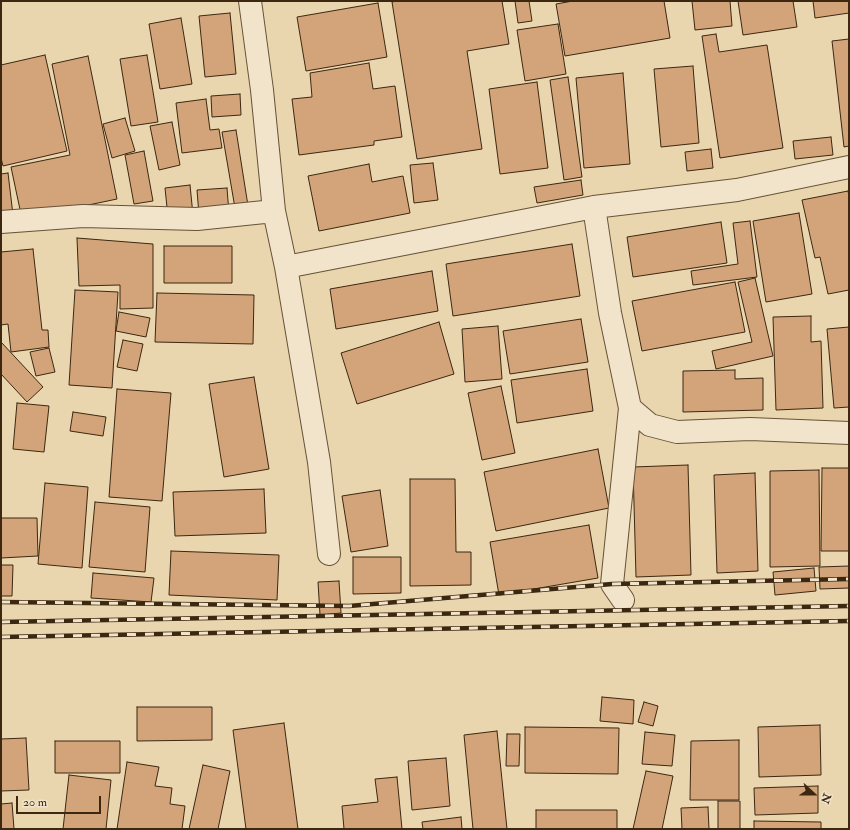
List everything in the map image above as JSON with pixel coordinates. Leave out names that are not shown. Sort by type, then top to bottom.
[{"type":"street","points":[[250,1],[262,90],[274,211],[286,267],[319,462],[329,554]]},
{"type":"street","points":[[286,267],[594,206],[736,190],[849,167]]},
{"type":"street","points":[[594,206],[610,313],[630,408],[612,584],[623,600]]},
{"type":"street","points":[[1,222],[83,216],[197,219],[274,211]]},
{"type":"street","points":[[630,408],[650,425],[677,432],[750,430],[849,433]]},
{"type":"building","points":[[502,1],[509,44],[467,51],[482,149],[417,159],[392,2]]},
{"type":"building","points":[[515,1],[529,1],[532,21],[518,23]]},
{"type":"building","points":[[573,1],[664,1],[670,38],[565,56],[556,4]]},
{"type":"building","points":[[692,1],[730,1],[732,26],[695,30]]},
{"type":"building","points":[[738,1],[793,1],[797,27],[743,35]]},
{"type":"building","points":[[813,1],[849,1],[849,13],[815,18]]},
{"type":"building","points":[[378,3],[387,57],[306,71],[297,17]]},
{"type":"building","points":[[230,13],[236,74],[205,77],[199,16]]},
{"type":"building","points":[[181,18],[192,84],[160,89],[149,24]]},
{"type":"building","points":[[558,24],[566,74],[525,81],[517,30]]},
{"type":"building","points":[[716,34],[719,52],[767,45],[783,148],[720,158],[702,36]]},
{"type":"building","points":[[849,39],[849,146],[844,147],[832,41]]},
{"type":"building","points":[[45,55],[67,151],[3,166],[1,158],[1,65]]},
{"type":"building","points":[[147,55],[158,122],[131,126],[120,59]]},
{"type":"building","points":[[88,56],[117,199],[22,219],[11,167],[70,155],[52,64]]},
{"type":"building","points":[[369,63],[373,89],[395,86],[402,137],[374,141],[374,145],[299,155],[292,99],[312,97],[310,73]]},
{"type":"building","points":[[693,66],[699,143],[661,147],[654,69]]},
{"type":"building","points":[[623,73],[630,164],[584,168],[576,78]]},
{"type":"building","points":[[568,77],[582,177],[564,180],[550,80]]},
{"type":"building","points":[[537,82],[548,168],[500,174],[489,89]]},
{"type":"building","points":[[240,94],[241,115],[212,117],[211,96]]},
{"type":"building","points":[[206,99],[210,130],[219,129],[222,148],[182,153],[176,103]]},
{"type":"building","points":[[125,118],[135,151],[112,158],[103,124]]},
{"type":"building","points":[[172,122],[180,165],[159,170],[150,126]]},
{"type":"building","points":[[236,130],[249,212],[236,214],[222,132]]},
{"type":"building","points":[[831,137],[833,155],[795,159],[793,141]]},
{"type":"building","points":[[711,149],[713,168],[687,171],[685,152]]},
{"type":"building","points":[[144,151],[153,201],[134,204],[125,155]]},
{"type":"building","points":[[433,163],[438,200],[414,203],[410,165]]},
{"type":"building","points":[[369,164],[372,182],[403,176],[410,213],[319,231],[308,176]]},
{"type":"building","points":[[8,173],[13,215],[1,216],[1,174]]},
{"type":"building","points":[[581,180],[583,195],[537,203],[534,187]]},
{"type":"building","points":[[190,185],[193,215],[168,217],[165,188]]},
{"type":"building","points":[[227,188],[229,213],[199,215],[197,190]]},
{"type":"building","points":[[848,191],[849,290],[828,294],[820,257],[815,258],[802,200]]},
{"type":"building","points":[[799,213],[812,294],[766,302],[753,221]]},
{"type":"building","points":[[750,221],[757,277],[693,285],[691,271],[738,264],[733,223]]},
{"type":"building","points":[[721,222],[727,263],[633,277],[627,237]]},
{"type":"building","points":[[77,238],[153,244],[153,308],[120,309],[120,285],[79,286]]},
{"type":"building","points":[[572,244],[580,296],[453,316],[446,264]]},
{"type":"building","points":[[164,246],[232,246],[232,283],[164,283]]},
{"type":"building","points":[[33,249],[42,330],[48,330],[49,347],[11,352],[8,324],[1,325],[1,252]]},
{"type":"building","points":[[432,271],[438,311],[336,329],[330,289]]},
{"type":"building","points":[[755,278],[773,356],[716,369],[712,351],[752,342],[738,282]]},
{"type":"building","points":[[735,282],[745,332],[642,351],[632,301]]},
{"type":"building","points":[[75,290],[118,292],[112,388],[69,385]]},
{"type":"building","points":[[157,293],[254,295],[253,344],[155,342]]},
{"type":"building","points":[[119,312],[150,318],[146,337],[116,331]]},
{"type":"building","points":[[811,316],[811,342],[821,341],[823,408],[776,410],[773,317]]},
{"type":"building","points":[[581,319],[588,362],[510,374],[503,331]]},
{"type":"building","points":[[439,322],[454,374],[357,404],[341,353]]},
{"type":"building","points":[[498,326],[502,379],[465,382],[462,329]]},
{"type":"building","points":[[849,327],[849,407],[834,408],[827,329]]},
{"type":"building","points":[[123,340],[143,344],[137,371],[117,367]]},
{"type":"building","points":[[1,342],[43,387],[27,402],[1,374]]},
{"type":"building","points":[[49,348],[55,372],[36,376],[30,352]]},
{"type":"building","points":[[587,369],[593,411],[517,423],[511,380]]},
{"type":"building","points":[[735,370],[735,379],[763,378],[763,410],[683,412],[683,371]]},
{"type":"building","points":[[254,377],[269,469],[224,477],[209,384]]},
{"type":"building","points":[[501,386],[515,453],[482,460],[468,393]]},
{"type":"building","points":[[117,389],[171,393],[162,501],[109,497]]},
{"type":"building","points":[[17,403],[49,406],[44,452],[13,449]]},
{"type":"building","points":[[73,412],[106,417],[103,436],[70,431]]},
{"type":"building","points":[[598,449],[609,508],[496,531],[484,472]]},
{"type":"building","points":[[688,465],[691,575],[636,577],[633,467]]},
{"type":"building","points":[[822,468],[849,468],[849,551],[821,551]]},
{"type":"building","points":[[819,470],[820,566],[770,567],[770,471]]},
{"type":"building","points":[[755,473],[758,571],[717,573],[714,475]]},
{"type":"building","points":[[410,479],[455,479],[456,552],[471,552],[471,585],[410,586]]},
{"type":"building","points":[[45,483],[88,487],[82,568],[38,564]]},
{"type":"building","points":[[264,489],[266,533],[175,536],[173,492]]},
{"type":"building","points":[[380,490],[388,546],[351,552],[342,496]]},
{"type":"building","points":[[95,502],[150,507],[145,572],[89,567]]},
{"type":"building","points":[[1,518],[37,518],[38,556],[1,558]]},
{"type":"building","points":[[589,525],[598,578],[499,595],[490,542]]},
{"type":"building","points":[[171,551],[279,555],[277,600],[169,595]]},
{"type":"building","points":[[353,557],[401,557],[401,593],[353,594]]},
{"type":"building","points":[[1,565],[13,565],[12,596],[1,596]]},
{"type":"building","points":[[849,566],[849,588],[820,589],[819,567]]},
{"type":"building","points":[[814,568],[816,591],[775,595],[773,572]]},
{"type":"building","points":[[93,573],[154,578],[151,602],[91,598]]},
{"type":"building","points":[[339,581],[341,613],[320,615],[318,582]]},
{"type":"building","points":[[602,697],[634,700],[633,724],[600,721]]},
{"type":"building","points":[[644,702],[658,706],[653,726],[638,722]]},
{"type":"building","points":[[137,707],[212,707],[212,740],[137,741]]},
{"type":"building","points":[[284,723],[298,829],[246,829],[233,730]]},
{"type":"building","points":[[820,725],[821,775],[759,777],[758,727]]},
{"type":"building","points":[[525,727],[619,728],[618,774],[525,773]]},
{"type":"building","points":[[497,731],[507,829],[473,829],[464,735]]},
{"type":"building","points":[[645,732],[675,735],[672,766],[642,764]]},
{"type":"building","points":[[507,734],[520,734],[519,766],[506,766]]},
{"type":"building","points":[[26,738],[29,790],[1,791],[1,739]]},
{"type":"building","points":[[739,740],[739,800],[690,800],[691,741]]},
{"type":"building","points":[[55,741],[120,741],[120,773],[55,773]]},
{"type":"building","points":[[446,758],[450,806],[412,810],[408,761]]},
{"type":"building","points":[[127,762],[159,767],[155,786],[172,788],[170,804],[185,806],[182,829],[117,829]]},
{"type":"building","points":[[203,765],[230,771],[218,829],[189,829]]},
{"type":"building","points":[[646,771],[673,776],[662,829],[633,829]]},
{"type":"building","points":[[69,775],[111,780],[106,829],[63,829]]},
{"type":"building","points":[[397,777],[402,829],[344,829],[342,806],[378,802],[375,779]]},
{"type":"building","points":[[818,786],[818,813],[755,815],[754,788]]},
{"type":"building","points":[[718,801],[740,801],[740,829],[718,829]]},
{"type":"building","points":[[12,803],[14,829],[1,829],[1,804]]},
{"type":"building","points":[[708,807],[709,829],[682,829],[681,808]]},
{"type":"building","points":[[536,810],[617,810],[617,829],[536,829]]},
{"type":"building","points":[[461,817],[462,829],[423,829],[422,822]]},
{"type":"building","points":[[754,821],[821,822],[821,829],[754,829]]},
{"type":"railway","points":[[1,602],[349,606],[612,584],[849,579]]},
{"type":"railway","points":[[1,622],[849,606]]},
{"type":"railway","points":[[1,637],[849,621]]}]
